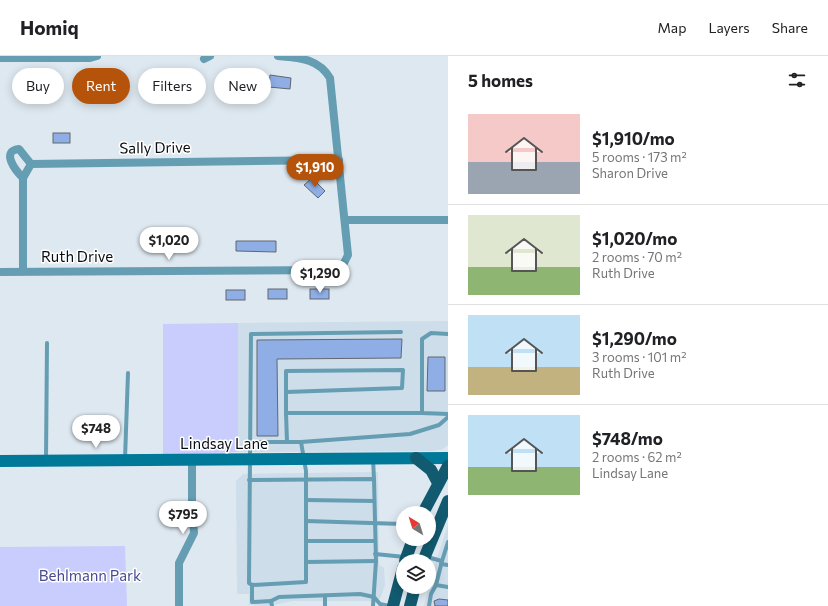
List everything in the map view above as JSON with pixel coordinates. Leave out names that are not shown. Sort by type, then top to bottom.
[{"type":"main road","points":[[416,458],[431,470],[438,483]]},
{"type":"main road","points":[[427,506],[448,466]]},
{"type":"main road","points":[[426,554],[448,501]]},
{"type":"main road","points":[[393,606],[396,594]]},
{"type":"main road","points":[[410,606],[414,594]]},
{"type":"street","points":[[0,58],[90,58],[97,56]]},
{"type":"street","points":[[278,56],[312,61],[326,72],[332,86],[346,220],[448,220]]},
{"type":"street","points":[[23,178],[8,160],[10,154],[19,150],[23,152],[31,164],[23,178],[23,271]]},
{"type":"street","name":"Sally Drive","points":[[31,164],[339,160]]},
{"type":"street","name":"Ruth Drive","points":[[0,272],[336,270],[344,263],[348,255],[346,220]]},
{"type":"street","name":"Lindsay Lane","points":[[0,461],[192,461],[448,458]]},
{"type":"street","points":[[179,606],[179,563],[194,533],[192,461]]},
{"type":"lane","points":[[389,606],[380,604],[374,597],[360,594],[279,597],[272,601],[252,602],[252,585],[249,583],[249,480],[252,442],[251,334],[401,332]]},
{"type":"lane","points":[[422,413],[422,339],[431,333],[448,334]]},
{"type":"lane","points":[[46,461],[47,343]]},
{"type":"lane","points":[[286,392],[402,388],[403,370],[286,371],[286,392],[286,413],[287,442]]},
{"type":"lane","points":[[125,461],[124,435],[128,373]]},
{"type":"lane","points":[[286,413],[422,413],[448,415]]},
{"type":"lane","points":[[252,442],[301,442],[410,434],[439,425],[448,415]]},
{"type":"lane","points":[[252,585],[306,582],[306,478],[301,442]]},
{"type":"lane","points":[[373,458],[376,561],[373,606]]},
{"type":"lane","points":[[249,480],[306,478],[374,479]]},
{"type":"lane","points":[[306,500],[374,501]]},
{"type":"lane","points":[[306,521],[396,524]]},
{"type":"lane","points":[[306,541],[375,541]]},
{"type":"lane","points":[[448,542],[441,563],[436,586],[448,587]]},
{"type":"lane","points":[[375,554],[396,560]]},
{"type":"lane","points":[[306,562],[376,561]]},
{"type":"lane","points":[[436,562],[448,565]]},
{"type":"lane","points":[[429,606],[431,594]]},
{"type":"lane","points":[[325,596],[325,606]]},
{"type":"lane","points":[[272,601],[272,606]]},
{"type":"shaded area","points":[[448,321],[448,445],[443,449],[434,451],[238,452],[238,323]]},
{"type":"shaded area","points":[[378,472],[379,565],[384,568],[385,585],[381,597],[375,603],[369,601],[293,601],[268,606],[249,605],[249,594],[237,594],[236,481],[243,474]]},
{"type":"shaded area","points":[[448,525],[448,606],[424,606],[427,594],[436,594],[436,561]]},
{"type":"green space","points":[[238,323],[238,452],[163,455],[163,324]]},
{"type":"green space","name":"Behlmann Park","points":[[125,546],[127,606],[0,606],[0,547]]},
{"type":"building","points":[[271,75],[291,78],[290,89],[271,87]]},
{"type":"building","points":[[53,133],[70,133],[70,143],[53,143]]},
{"type":"building","points":[[312,178],[325,191],[318,198],[304,185]]},
{"type":"building","points":[[236,241],[276,241],[276,252],[236,251]]},
{"type":"building","points":[[268,289],[287,289],[287,299],[268,299]]},
{"type":"building","points":[[310,289],[329,289],[329,299],[310,299]]},
{"type":"building","points":[[226,290],[245,290],[245,300],[226,300]]},
{"type":"building","points":[[402,339],[401,358],[277,359],[278,436],[257,436],[257,340]]},
{"type":"building","points":[[428,357],[445,357],[445,391],[427,391]]},
{"type":"building","points":[[439,599],[448,600],[448,606],[435,606],[434,601]]}]
